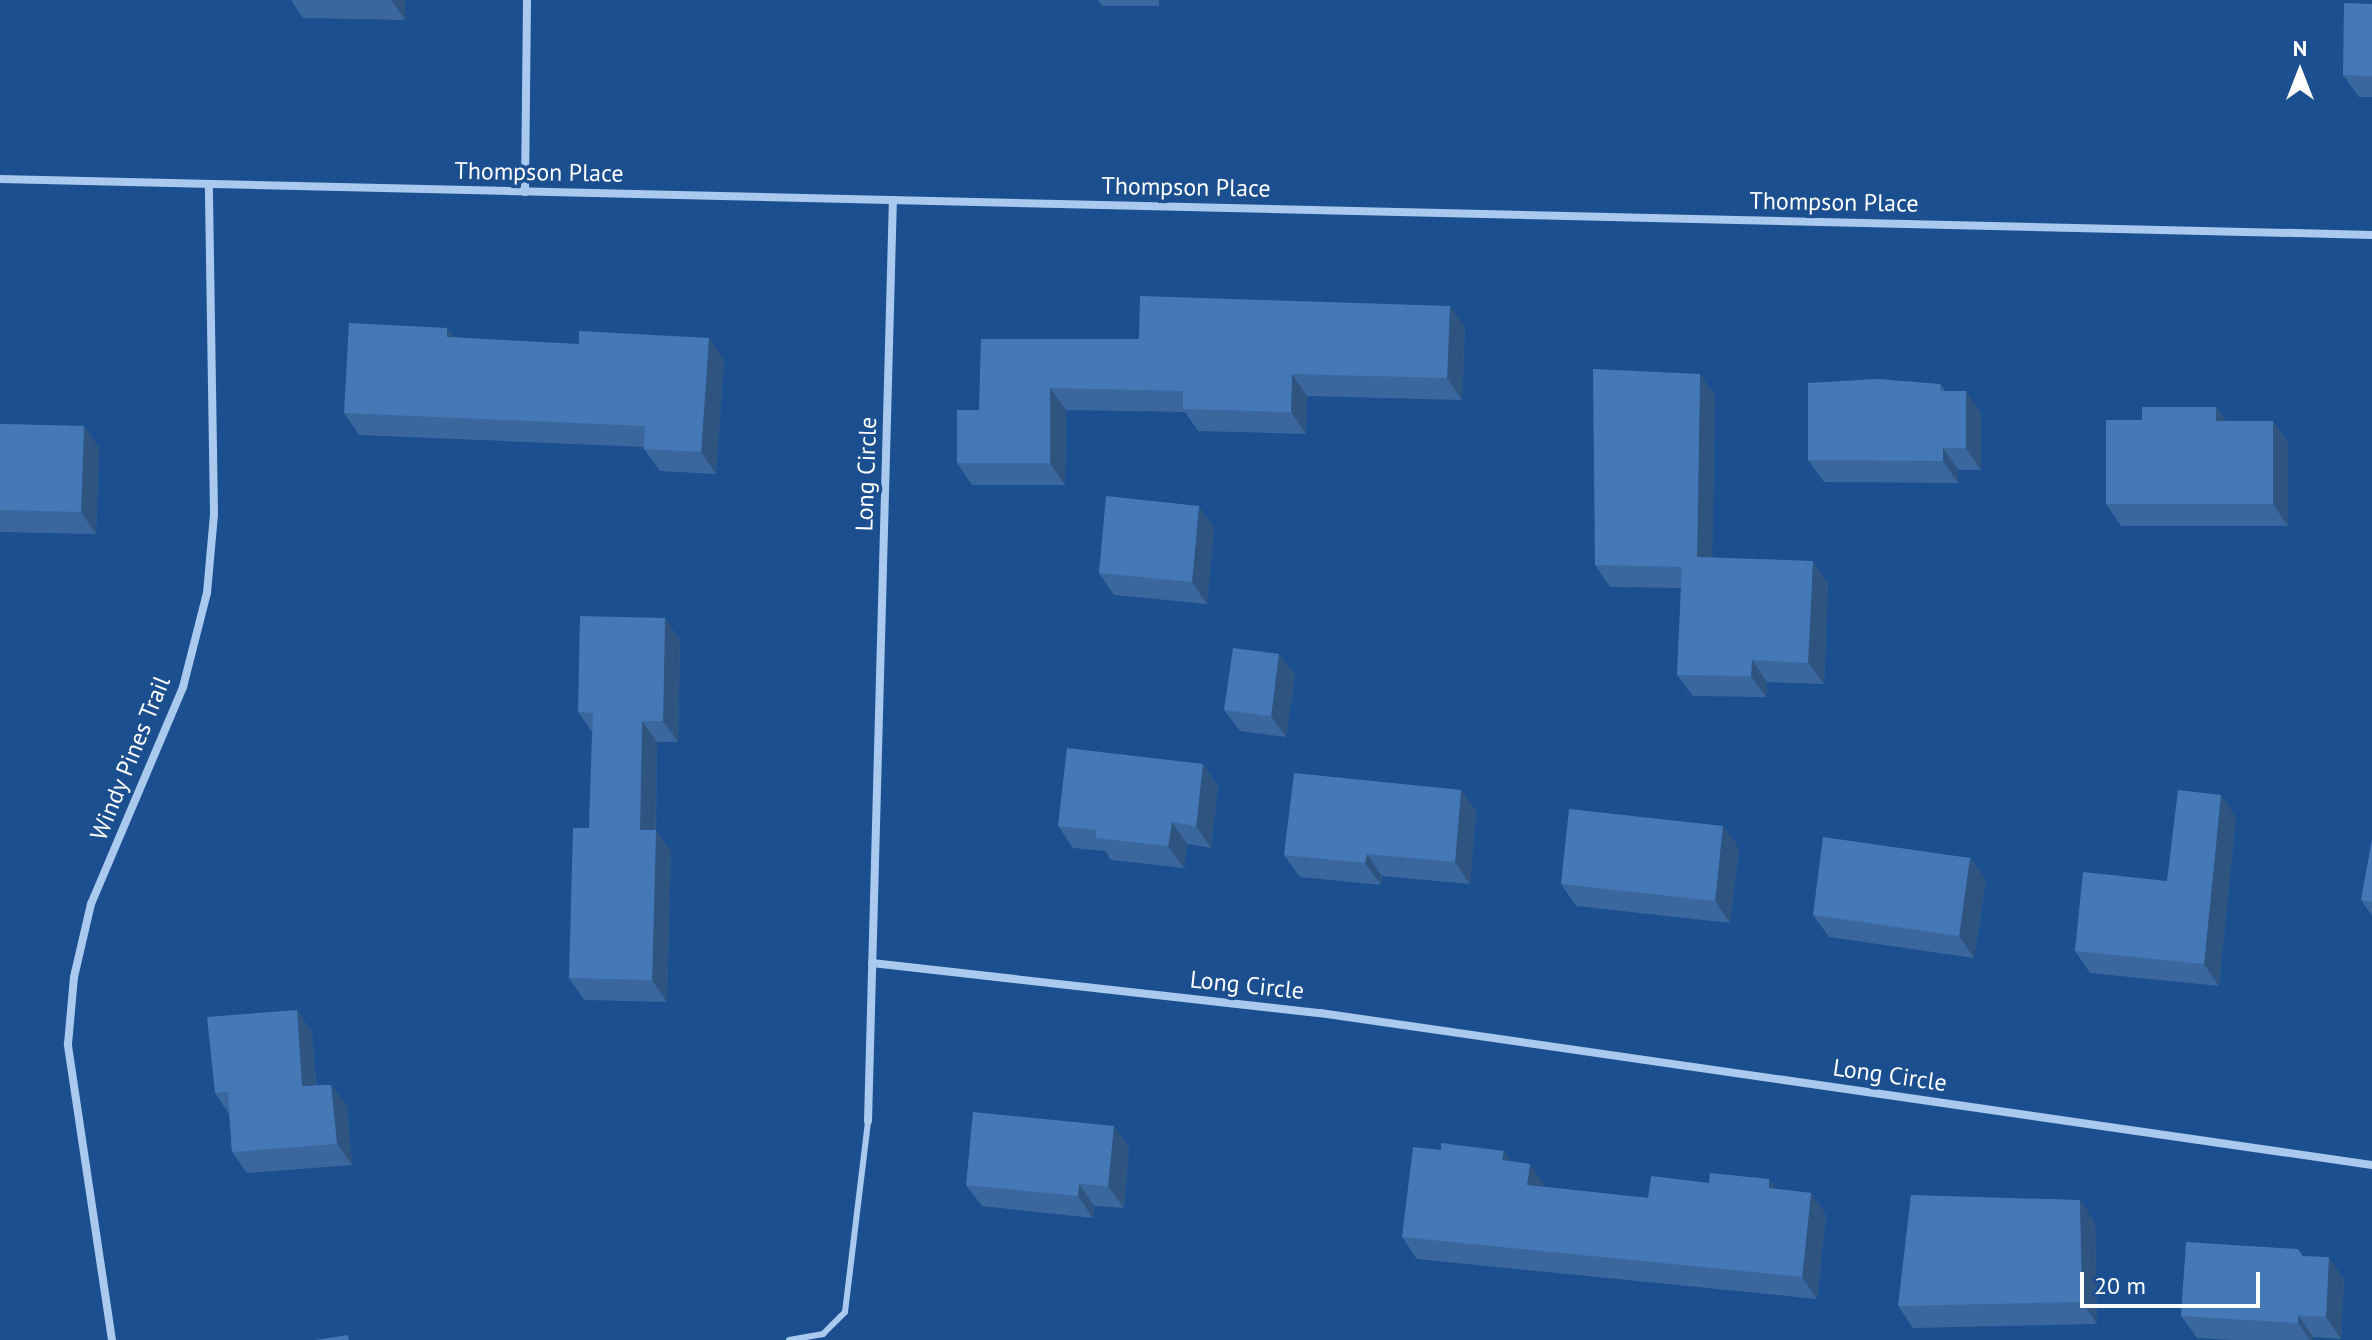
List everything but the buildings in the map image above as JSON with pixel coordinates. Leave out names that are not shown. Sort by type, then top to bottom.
[{"type":"street","points":[[525,192],[527,0]]},
{"type":"street","name":"Thompson Place","points":[[0,179],[2372,235]]},
{"type":"street","name":"Windy Pines Trail","points":[[112,1340],[68,1044],[74,977],[91,904],[183,687],[207,593],[214,514],[209,184]]},
{"type":"street","name":"Long Circle","points":[[893,200],[872,963],[1320,1013],[2372,1165]]},
{"type":"street","points":[[868,1121],[872,963]]},
{"type":"lane","points":[[789,1340],[823,1334],[845,1312],[868,1121]]}]
